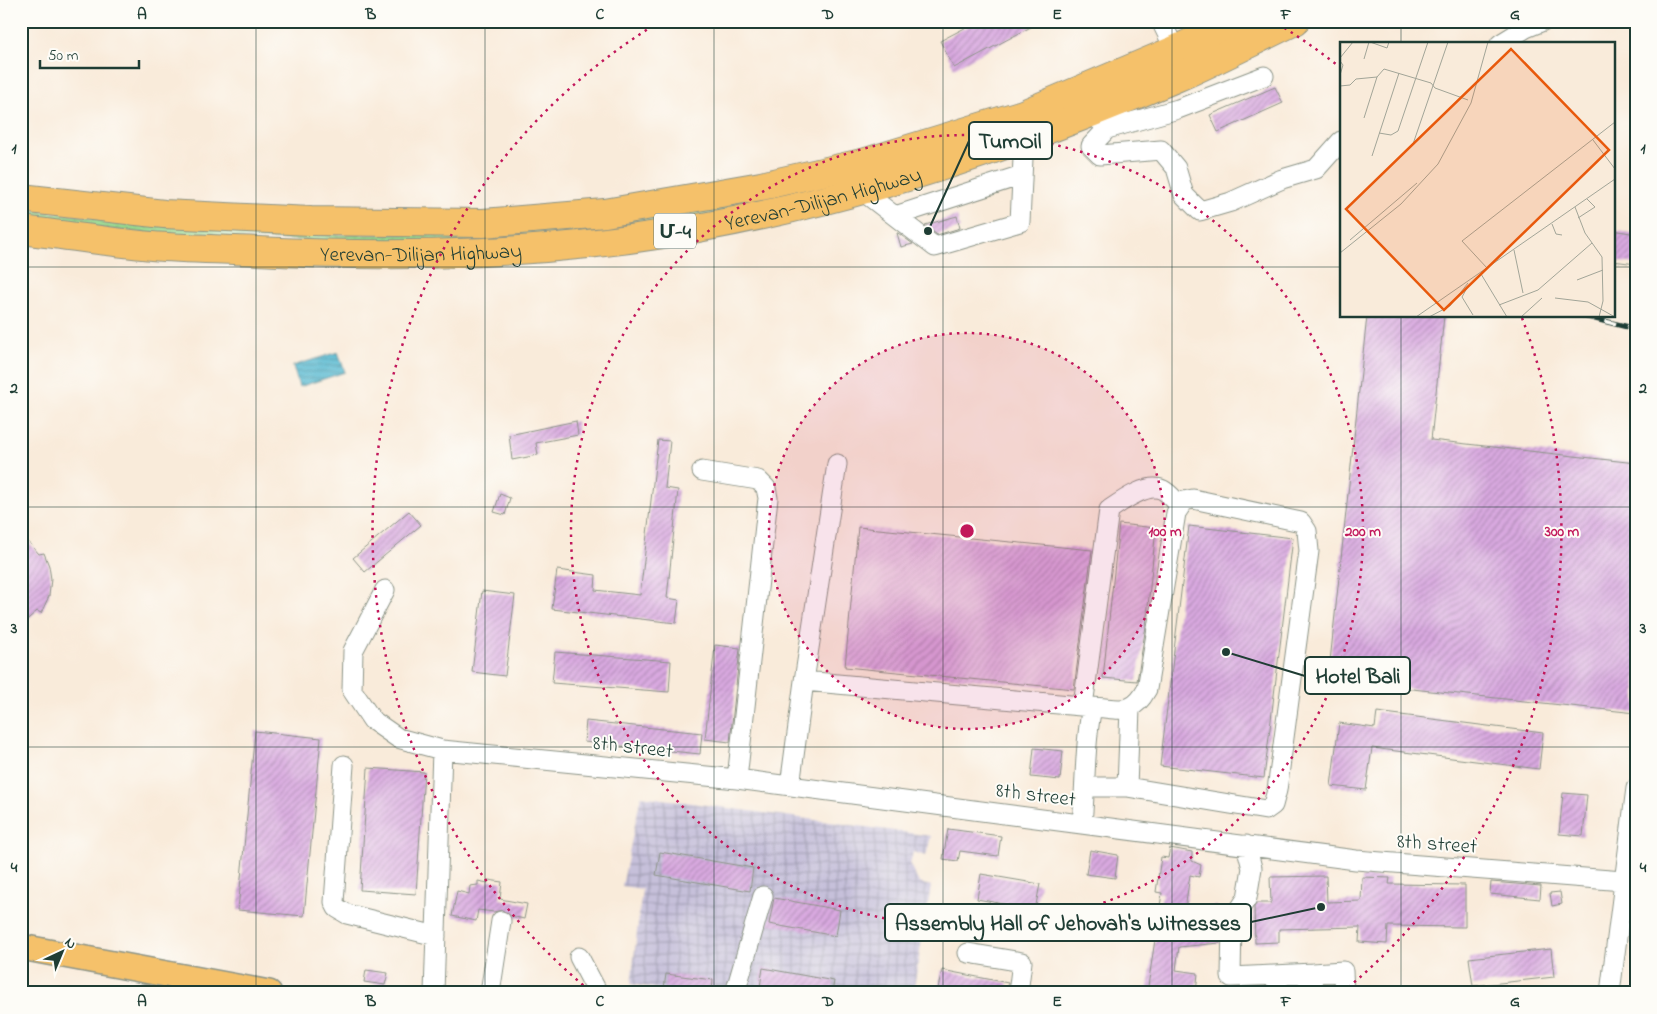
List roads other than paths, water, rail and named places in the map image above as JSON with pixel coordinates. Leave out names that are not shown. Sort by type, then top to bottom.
[{"type":"highway","name":"Yerevan-Dilijan Highway","points":[[21,198],[164,214],[311,220],[483,223],[605,213],[761,186],[866,162],[1022,114],[1175,50],[1236,21]]},
{"type":"highway","name":"Yerevan-Dilijan Highway","points":[[21,230],[174,247],[383,255],[476,252],[610,241],[698,228],[861,190],[1024,137],[1100,121],[1178,77],[1295,21]]},
{"type":"main road","points":[[21,947],[263,992]]},
{"type":"street","points":[[1161,21],[1175,50]]},
{"type":"street","points":[[1503,42],[1542,21]]},
{"type":"street","points":[[1264,76],[1178,109],[1100,121],[1091,146],[1100,155],[1161,150],[1176,168],[1184,195],[1200,211],[1231,202],[1282,179],[1316,169],[1340,142]]},
{"type":"street","points":[[861,190],[935,247],[1020,222],[1024,137]]},
{"type":"street","points":[[895,216],[1022,176]]},
{"type":"street","points":[[790,786],[837,464]]},
{"type":"street","points":[[702,471],[758,480],[766,488],[768,498],[737,779]]},
{"type":"street","points":[[1082,823],[1086,787],[1085,759],[1088,706],[1110,510],[1144,488],[1163,490],[1181,506]]},
{"type":"street","points":[[804,681],[1130,709],[1140,702],[1146,689],[1176,513],[1184,501],[1194,499],[1301,522],[1307,531],[1309,551],[1278,790],[1273,805],[1266,810],[1127,787],[1086,787]]},
{"type":"street","name":"8th street","points":[[385,590],[353,651],[352,690],[372,720],[398,738],[442,750],[737,779],[1356,860],[1630,881]]},
{"type":"street","points":[[1127,787],[1130,709]]},
{"type":"street","points":[[434,993],[442,750]]},
{"type":"street","points":[[344,766],[334,902],[337,908],[341,912],[436,936]]},
{"type":"street","points":[[1610,993],[1630,881],[1636,788]]},
{"type":"street","points":[[1246,845],[1252,868],[1247,898],[1232,921],[1231,977],[1278,984],[1312,973],[1344,971],[1344,993]]},
{"type":"street","points":[[735,993],[763,896]]},
{"type":"street","points":[[490,993],[501,922]]},
{"type":"street","points":[[968,952],[1022,962],[1018,993]]},
{"type":"street","points":[[579,957],[598,993]]},
{"type":"street","points":[[1312,973],[1312,993]]},
{"type":"water","points":[[338,352],[345,372],[299,387],[293,366]]},
{"type":"railway","points":[[1592,318],[1636,329]]},
{"type":"place","name":"TumOil","points":[[928,231]]},
{"type":"place","name":"Hotel Bali","points":[[1226,652]]},
{"type":"place","name":"Assembly Hall of Jehovah's Witnesses","points":[[1321,907]]}]
